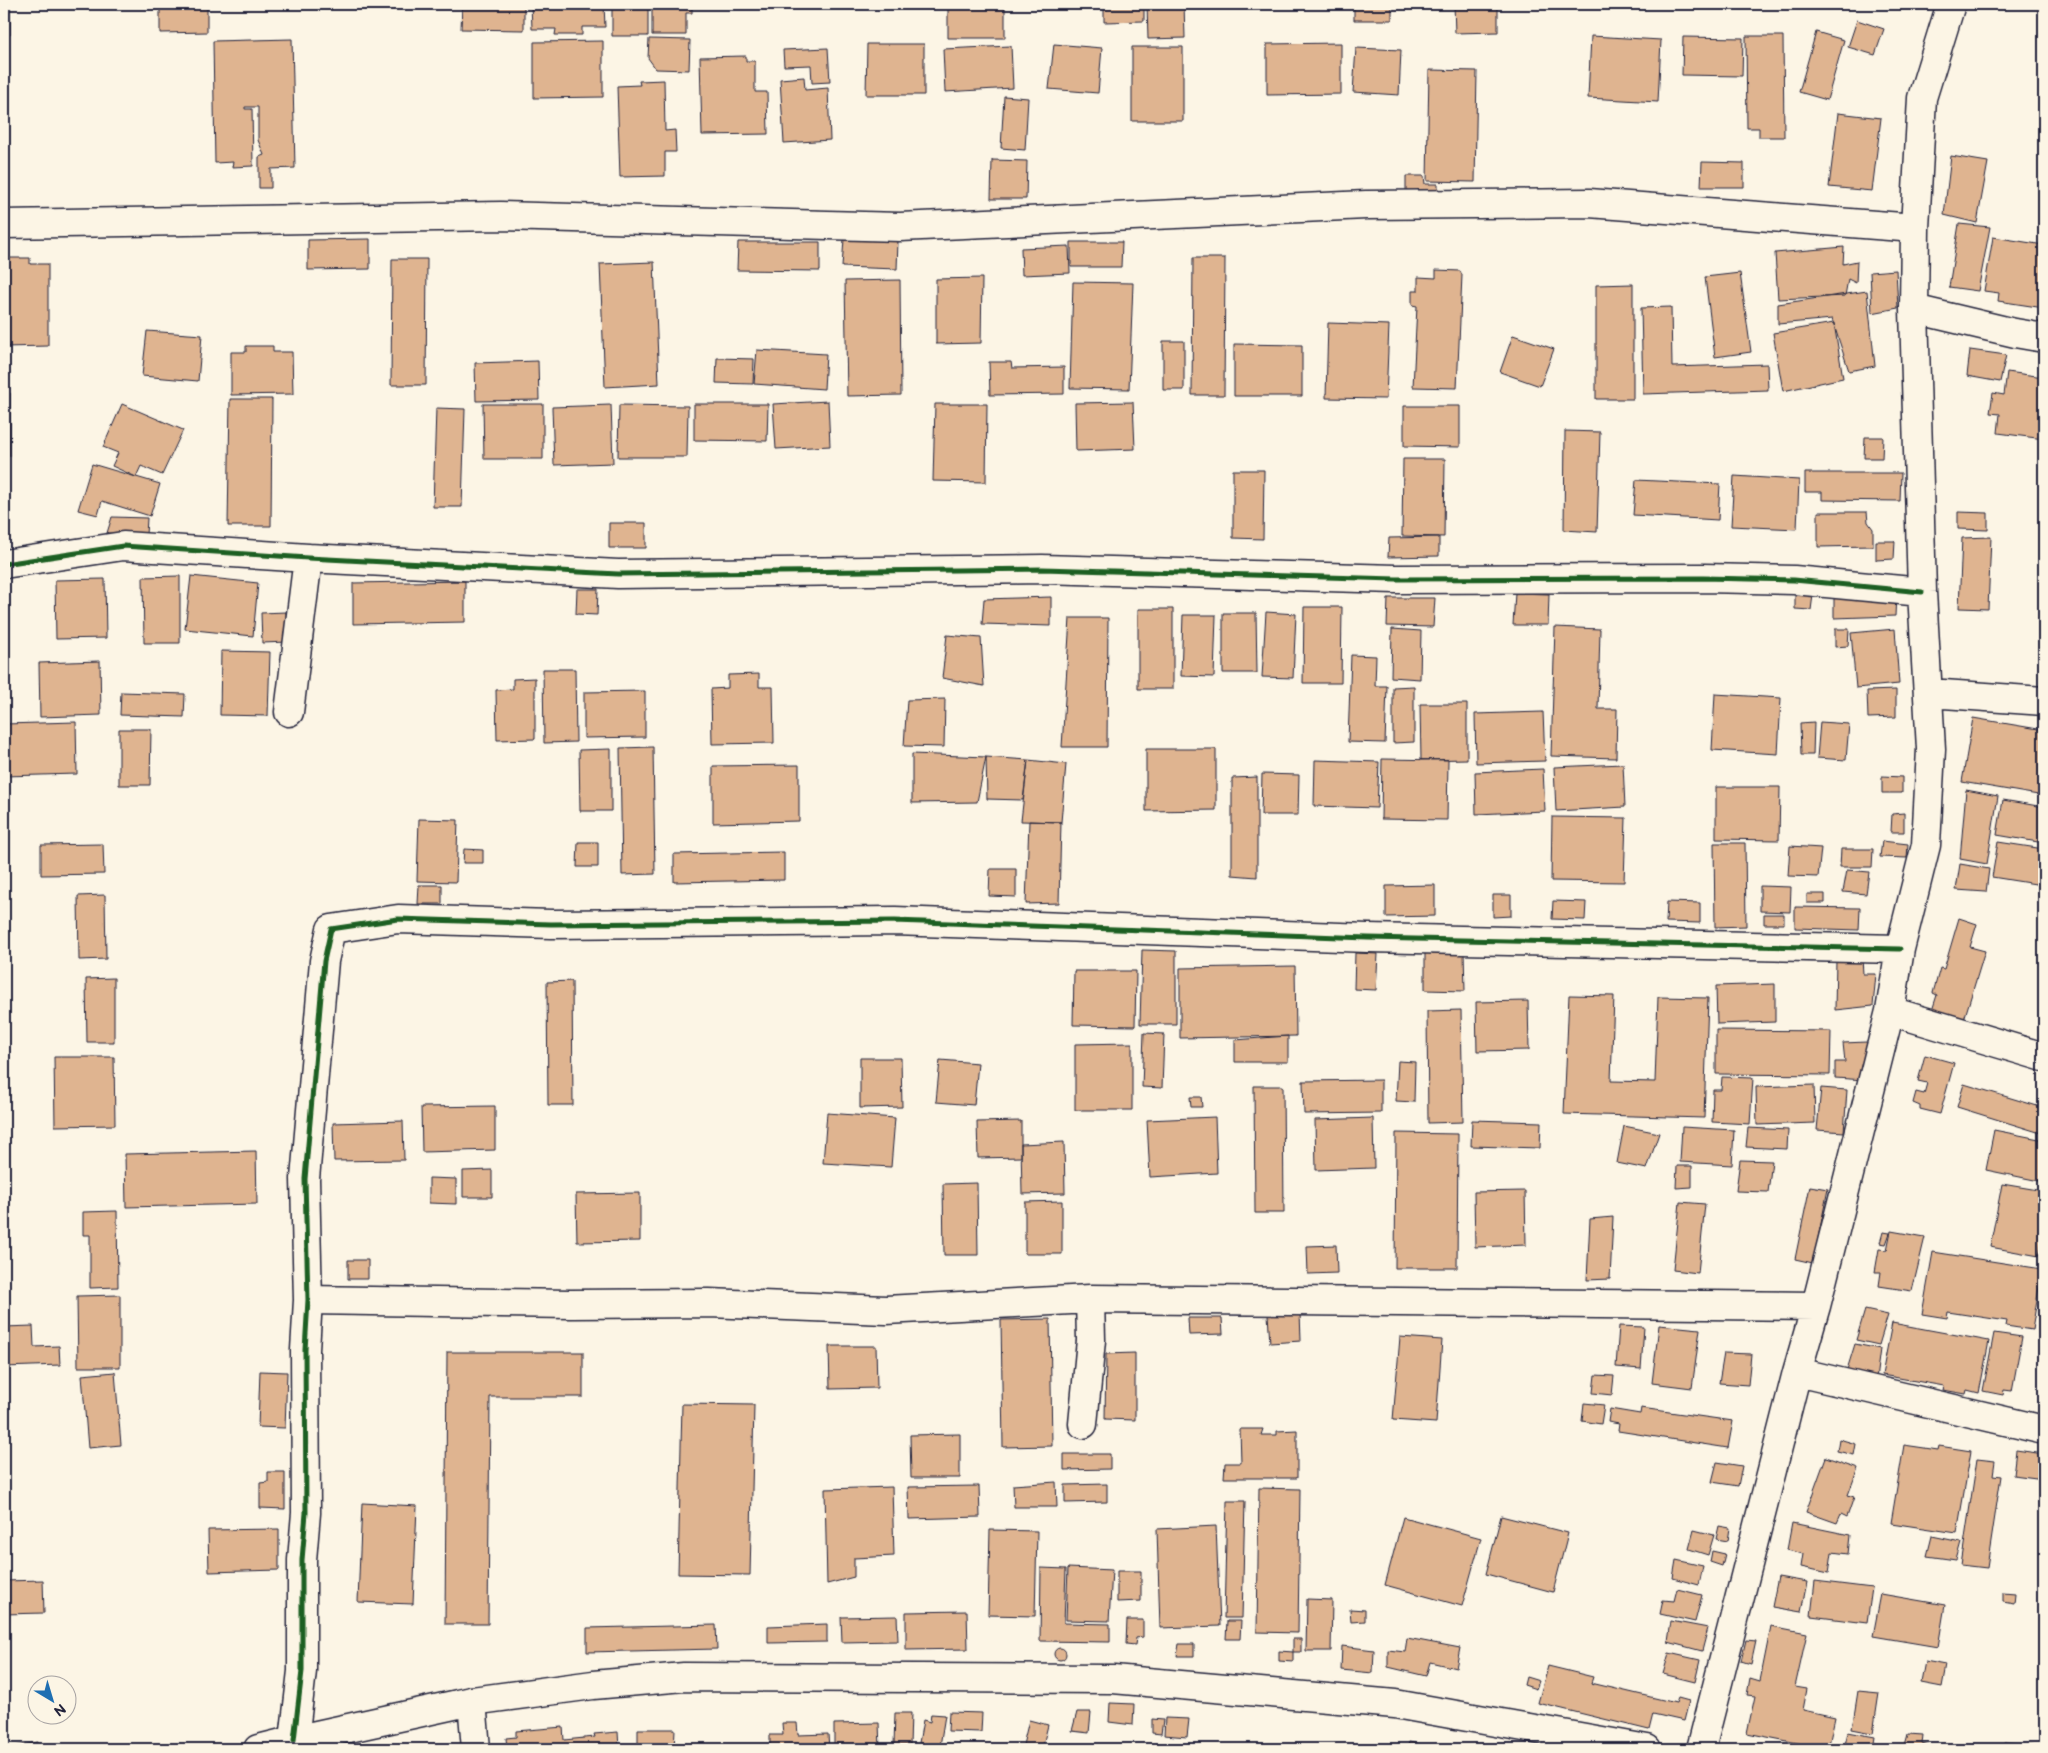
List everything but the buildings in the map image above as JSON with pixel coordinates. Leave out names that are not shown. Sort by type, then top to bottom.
[{"type":"street","points":[[1701,1749],[1797,1372],[1816,1306],[1890,1011],[1900,949],[1926,845],[1931,749],[1922,592],[1914,309],[1916,228],[1922,98],[1951,4]]},
{"type":"street","points":[[4,224],[501,216],[900,227],[1366,205],[1589,203],[1916,228]]},
{"type":"street","points":[[1914,309],[2044,338]]},
{"type":"street","points":[[4,564],[123,546],[308,558],[618,574],[1042,569],[1396,578],[1703,578],[1794,580],[1922,592]]},
{"type":"street","points":[[289,712],[308,558]]},
{"type":"street","points":[[1929,693],[2044,701]]},
{"type":"street","points":[[294,1740],[302,1671],[302,1560],[306,1513],[305,1350],[308,1300],[305,1180],[324,961],[331,929],[398,919],[552,924],[895,920],[1368,938],[1900,949]]},
{"type":"street","points":[[1890,1011],[2044,1057]]},
{"type":"street","points":[[308,1300],[561,1304],[709,1303],[886,1310],[1090,1299],[1816,1306]]},
{"type":"street","points":[[1083,1424],[1091,1340],[1090,1299]]},
{"type":"street","points":[[1797,1372],[2044,1430]]},
{"type":"street","points":[[258,1749],[472,1701],[593,1685],[684,1678],[1113,1679],[1395,1704],[1593,1745],[1647,1749]]},
{"type":"street","points":[[472,1701],[476,1749]]},
{"type":"cycle path","points":[[4,564],[123,546],[308,558],[618,574],[1042,569],[1396,579],[1703,578],[1794,580],[1922,592]]},
{"type":"cycle path","points":[[294,1740],[302,1671],[302,1560],[306,1513],[305,1350],[308,1300],[305,1179],[324,961],[331,929],[398,919],[551,924],[895,921],[1368,938],[1900,949]]}]
